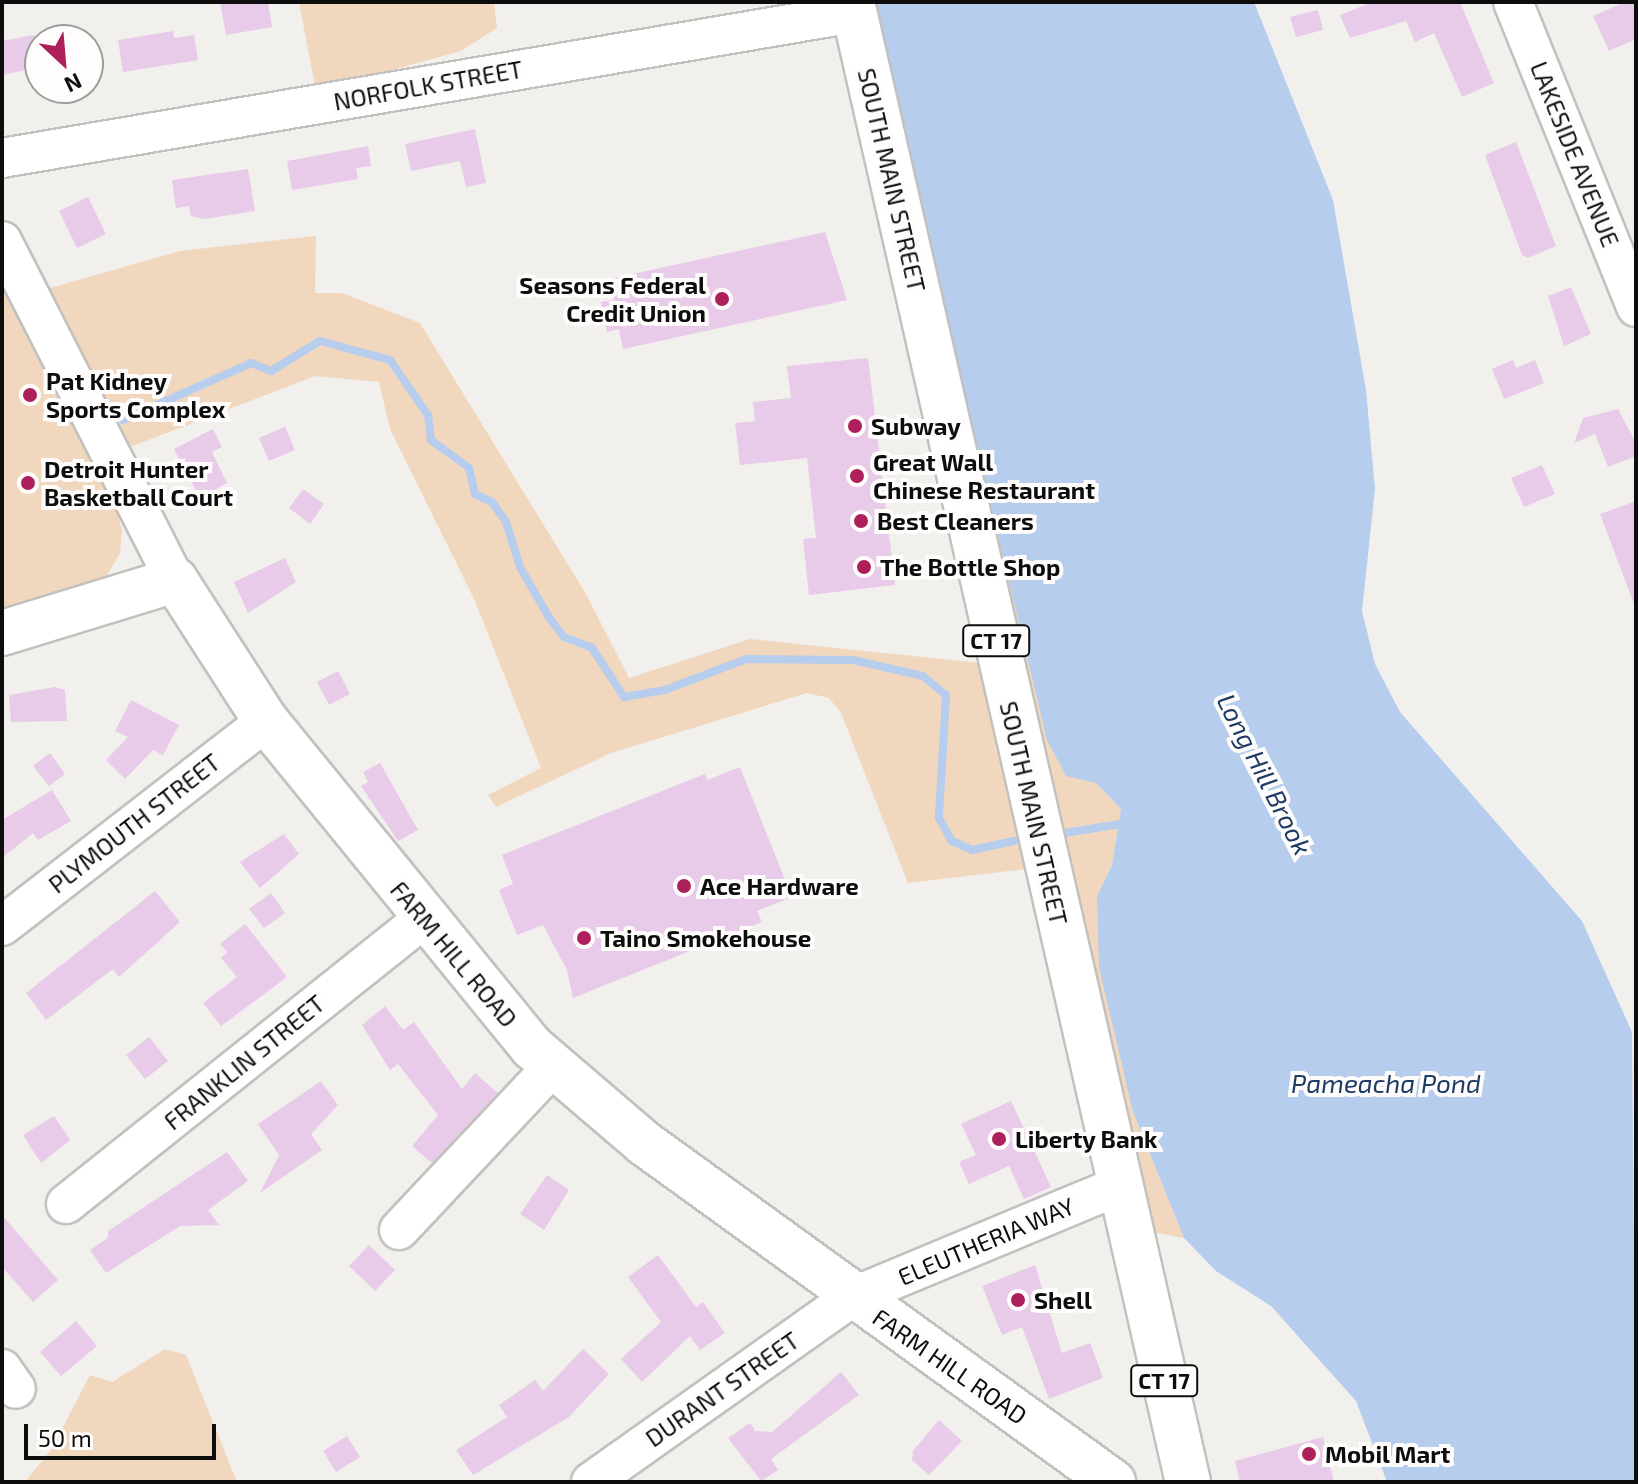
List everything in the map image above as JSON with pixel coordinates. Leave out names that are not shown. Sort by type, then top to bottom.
[{"type":"main road","name":"SOUTH MAIN STREET","points":[[853,7],[1188,1482]]},
{"type":"main road","points":[[2,633],[175,580]]},
{"type":"main road","name":"FARM HILL ROAD","points":[[175,580],[266,721],[423,919],[553,1066],[644,1143],[852,1297],[1113,1482]]},
{"type":"street","name":"LAKESIDE AVENUE","points":[[1513,2],[1636,307]]},
{"type":"street","name":"NORFOLK STREET","points":[[2,158],[853,7]]},
{"type":"street","name":"FARM HILL ROAD","points":[[2,241],[175,580]]},
{"type":"street","name":"PLYMOUTH STREET","points":[[2,926],[266,721]]},
{"type":"street","name":"FRANKLIN STREET","points":[[66,1204],[423,919]]},
{"type":"street","points":[[399,1230],[553,1066]]},
{"type":"street","name":"ELEUTHERIA WAY","points":[[852,1297],[1119,1186]]},
{"type":"street","name":"DURANT STREET","points":[[594,1481],[852,1297]]},
{"type":"shaded area","points":[[299,2],[494,2],[497,28],[461,51],[316,91]]},
{"type":"shaded area","points":[[915,188],[1066,775],[1096,783],[1121,809],[1112,865],[1097,896],[1133,1112],[1184,1238],[1147,1231]]},
{"type":"shaded area","points":[[316,236],[315,293],[342,293],[420,323],[586,594],[629,678],[750,639],[980,663],[1026,869],[908,883],[841,713],[829,698],[807,693],[611,753],[496,807],[488,795],[541,768],[475,601],[390,429],[379,382],[315,376],[130,447],[50,288],[180,251]]},
{"type":"shaded area","name":"Pat Kidney Sports Complex","points":[[2,287],[115,503],[122,530],[120,553],[104,580],[2,617]]},
{"type":"shaded area","points":[[165,1349],[186,1355],[237,1482],[25,1482],[51,1450],[90,1375],[112,1382]]},
{"type":"water","name":"Pameacha Pond","points":[[870,2],[1254,2],[1333,200],[1366,390],[1375,489],[1362,611],[1375,664],[1400,712],[1582,921],[1632,1032],[1636,1482],[1387,1482],[1356,1401],[1271,1306],[1216,1271],[1184,1238],[1133,1112],[1099,967],[1097,896],[1112,865],[1121,809],[1096,783],[1066,776],[1047,740]]},
{"type":"building","points":[[220,2],[268,2],[272,27],[226,35]]},
{"type":"building","points":[[1372,2],[1460,2],[1494,83],[1462,97],[1434,33],[1415,42],[1406,21],[1350,38],[1340,15]]},
{"type":"building","points":[[1625,2],[1636,2],[1636,39],[1609,51],[1593,16]]},
{"type":"building","points":[[1318,10],[1323,30],[1296,37],[1290,17]]},
{"type":"building","points":[[173,31],[174,38],[194,35],[198,60],[123,72],[118,40]]},
{"type":"building","points":[[24,37],[24,70],[2,75],[2,41]]},
{"type":"building","points":[[475,129],[486,183],[466,187],[460,161],[411,171],[405,144]]},
{"type":"building","points":[[1516,142],[1556,246],[1528,258],[1522,255],[1485,155]]},
{"type":"building","points":[[368,146],[371,166],[356,168],[358,179],[292,190],[287,161]]},
{"type":"building","points":[[248,169],[255,211],[205,219],[191,216],[189,206],[176,208],[172,180]]},
{"type":"building","points":[[88,197],[106,234],[77,248],[59,211]]},
{"type":"building","points":[[825,232],[847,300],[623,349],[619,329],[607,332],[601,302],[614,300],[610,279]]},
{"type":"building","points":[[1571,287],[1591,334],[1564,346],[1548,296]]},
{"type":"building","points":[[868,358],[895,585],[809,595],[803,539],[816,538],[807,458],[740,465],[735,423],[755,421],[753,402],[791,398],[787,366]]},
{"type":"building","points":[[1513,360],[1516,368],[1535,360],[1544,383],[1504,399],[1492,369]]},
{"type":"building","points":[[1618,409],[1635,441],[1636,456],[1608,467],[1595,434],[1574,443],[1583,418]]},
{"type":"building","points":[[285,427],[295,450],[269,461],[259,438]]},
{"type":"building","points":[[213,429],[222,447],[212,452],[227,483],[200,498],[174,449]]},
{"type":"building","points":[[1542,465],[1555,494],[1524,507],[1511,478]]},
{"type":"building","points":[[303,489],[324,504],[310,524],[289,508]]},
{"type":"building","points":[[1636,501],[1636,603],[1634,604],[1600,514]]},
{"type":"building","points":[[285,558],[296,582],[248,613],[234,582]]},
{"type":"building","points":[[338,671],[350,694],[329,705],[317,682]]},
{"type":"building","points":[[55,687],[65,690],[67,721],[11,722],[9,695]]},
{"type":"building","points":[[131,700],[179,725],[163,755],[153,750],[125,779],[106,760],[128,737],[115,731]]},
{"type":"building","points":[[50,753],[65,774],[49,786],[33,766]]},
{"type":"building","points":[[380,763],[418,830],[398,841],[361,786],[368,782],[363,772]]},
{"type":"building","points":[[740,767],[792,897],[757,911],[762,922],[573,998],[567,970],[543,925],[517,935],[499,890],[513,884],[502,855],[705,774],[707,780]]},
{"type":"building","points":[[52,790],[71,821],[38,840],[33,833],[2,858],[2,820]]},
{"type":"building","points":[[284,834],[299,854],[260,888],[240,862]]},
{"type":"building","points":[[155,891],[180,922],[119,977],[113,969],[46,1020],[26,993]]},
{"type":"building","points":[[271,893],[285,913],[264,928],[249,909]]},
{"type":"building","points":[[245,924],[287,977],[221,1026],[203,1003],[237,977],[221,958],[227,952],[220,944]]},
{"type":"building","points":[[385,1006],[403,1030],[414,1022],[462,1089],[475,1073],[498,1093],[432,1163],[412,1146],[438,1115],[398,1064],[390,1070],[362,1025]]},
{"type":"building","points":[[149,1037],[168,1061],[145,1079],[126,1055]]},
{"type":"building","points":[[321,1081],[338,1105],[311,1134],[322,1150],[260,1193],[279,1155],[258,1124]]},
{"type":"building","name":"Liberty Bank","points":[[1011,1101],[1051,1187],[1024,1199],[1009,1166],[969,1184],[959,1162],[976,1155],[961,1124]]},
{"type":"building","points":[[54,1116],[70,1140],[41,1163],[23,1135]]},
{"type":"building","points":[[227,1152],[248,1181],[208,1210],[219,1225],[180,1226],[106,1273],[90,1250],[108,1238],[108,1231]]},
{"type":"building","points":[[547,1175],[569,1190],[544,1230],[520,1214]]},
{"type":"building","points":[[2,1215],[58,1280],[33,1302],[2,1267]]},
{"type":"building","points":[[369,1245],[395,1270],[375,1291],[349,1266]]},
{"type":"building","points":[[658,1255],[696,1307],[703,1302],[725,1333],[700,1350],[690,1336],[642,1382],[621,1359],[661,1322],[628,1277]]},
{"type":"building","points":[[1035,1265],[1062,1353],[1090,1343],[1103,1378],[1049,1399],[1022,1327],[1002,1335],[982,1286]]},
{"type":"building","points":[[76,1321],[97,1346],[61,1376],[40,1352]]},
{"type":"building","points":[[583,1349],[609,1374],[569,1417],[473,1475],[456,1450],[507,1417],[499,1405],[535,1380],[543,1391]]},
{"type":"building","points":[[841,1372],[859,1395],[771,1459],[778,1470],[761,1481],[728,1438],[750,1423],[755,1431],[772,1432]]},
{"type":"building","points":[[939,1420],[962,1441],[929,1475],[912,1460],[913,1451]]},
{"type":"building","points":[[347,1436],[360,1457],[336,1472],[323,1451]]},
{"type":"building","points":[[1323,1437],[1334,1482],[1240,1482],[1235,1461]]},
{"type":"waterway","points":[[123,420],[251,363],[271,371],[320,341],[390,360],[428,415],[431,440],[469,468],[475,494],[492,502],[506,522],[520,567],[550,619],[564,637],[592,648],[624,697],[665,690],[746,659],[853,660],[923,676],[946,695],[939,818],[952,841],[972,850],[1014,841]]},
{"type":"waterway","points":[[1065,833],[1126,823]]},
{"type":"place","name":"Seasons Federal Credit Union","points":[[722,299]]},
{"type":"place","name":"Pat Kidney Sports Complex","points":[[30,395]]},
{"type":"place","name":"Subway","points":[[855,426]]},
{"type":"place","name":"Great Wall Chinese Restaurant","points":[[857,476]]},
{"type":"place","name":"Detroit Hunter Basketball Court","points":[[28,483]]},
{"type":"place","name":"Best Cleaners","points":[[861,521]]},
{"type":"place","name":"The Bottle Shop","points":[[864,567]]},
{"type":"place","name":"Ace Hardware","points":[[684,886]]},
{"type":"place","name":"Taino Smokehouse","points":[[584,938]]},
{"type":"place","name":"Liberty Bank","points":[[999,1139]]},
{"type":"place","name":"Shell","points":[[1018,1300]]},
{"type":"place","name":"Mobil Mart","points":[[1309,1454]]},
{"type":"water label","name":"Long Hill Brook","points":[[1265,774]]}]
